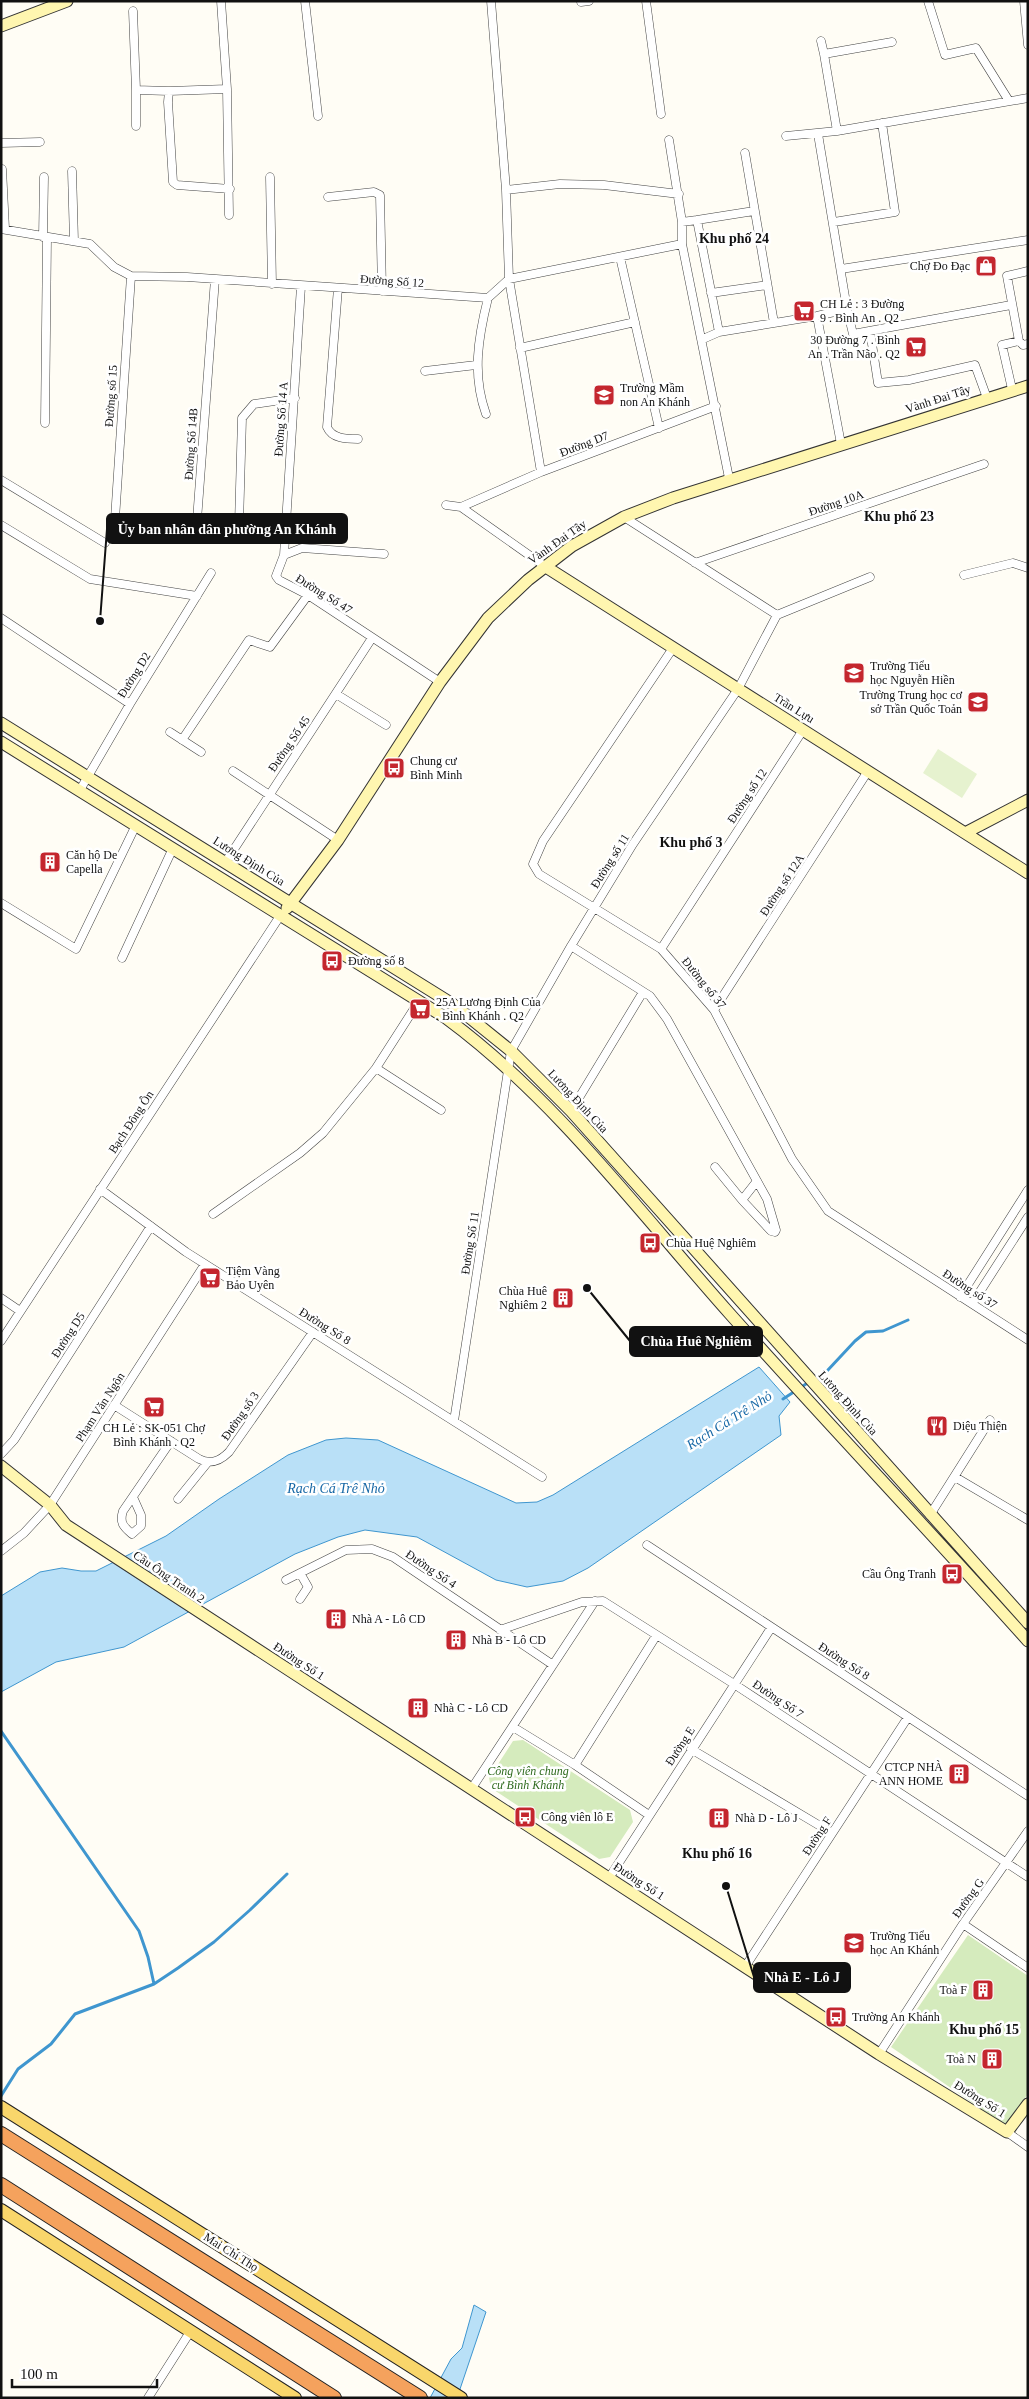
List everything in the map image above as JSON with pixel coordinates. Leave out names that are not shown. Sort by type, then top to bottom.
[{"type":"highway","name":"Mai Chí Thọ","points":[[1,2134],[420,2398]]},
{"type":"highway","points":[[1,2185],[334,2398]]},
{"type":"main road","name":"Mai Chí Thọ","points":[[1,2107],[461,2398]]},
{"type":"main road","points":[[1,2210],[295,2398]]},
{"type":"street","points":[[1,26],[67,1]]},
{"type":"street","points":[[220,1],[227,89],[229,215]]},
{"type":"street","points":[[305,1],[318,116]]},
{"type":"street","points":[[491,1],[506,190],[509,279],[542,472]]},
{"type":"street","points":[[646,1],[661,114]]},
{"type":"street","points":[[928,1],[945,55],[976,48],[1009,101]]},
{"type":"street","points":[[1024,1],[1028,45]]},
{"type":"street","points":[[133,10],[136,126]]},
{"type":"street","points":[[821,41],[837,131]]},
{"type":"street","points":[[824,54],[892,42]]},
{"type":"street","points":[[136,90],[169,92],[227,89]]},
{"type":"street","points":[[169,92],[173,182],[177,185],[230,189]]},
{"type":"street","points":[[786,136],[818,134],[1028,98]]},
{"type":"street","points":[[834,222],[895,212],[882,123]]},
{"type":"street","points":[[818,134],[842,269],[846,309],[853,334],[1011,305]]},
{"type":"street","points":[[669,140],[679,194],[682,244],[703,339],[729,478]]},
{"type":"street","points":[[1,143],[40,142]]},
{"type":"street","points":[[745,153],[774,323]]},
{"type":"street","points":[[2,169],[3,229]]},
{"type":"street","points":[[72,171],[74,240]]},
{"type":"street","points":[[44,177],[45,423]]},
{"type":"street","points":[[270,177],[272,284]]},
{"type":"street","points":[[506,190],[569,184],[604,185],[679,194]]},
{"type":"street","points":[[328,197],[374,192],[380,195],[382,291]]},
{"type":"street","points":[[682,222],[754,211]]},
{"type":"street","points":[[697,220],[718,332]]},
{"type":"street","name":"Đường Số 12","points":[[3,229],[90,244],[114,267],[131,276],[215,279],[488,298]]},
{"type":"street","points":[[842,269],[1028,240]]},
{"type":"street","points":[[486,414],[480,398],[476,365],[479,334],[488,298],[509,279],[682,244]]},
{"type":"street","points":[[620,257],[659,428]]},
{"type":"street","points":[[1028,271],[1006,276],[1020,341],[1023,345],[1028,344]]},
{"type":"street","name":"Đường số 15","points":[[115,519],[131,276]]},
{"type":"street","name":"Đường Số 14B","points":[[215,279],[197,520],[199,523],[239,524],[285,529]]},
{"type":"street","points":[[711,294],[767,285]]},
{"type":"street","name":"Đường Số 14 A","points":[[284,555],[301,286]]},
{"type":"street","points":[[338,288],[327,427],[329,432],[338,437],[358,439]]},
{"type":"street","points":[[703,339],[718,332],[817,316],[846,309]]},
{"type":"street","points":[[817,316],[841,444]]},
{"type":"street","points":[[520,348],[635,322]]},
{"type":"street","points":[[870,331],[878,384],[909,380],[975,365],[987,398]]},
{"type":"street","points":[[1012,389],[1002,345],[1020,341]]},
{"type":"street","points":[[425,370],[476,365]]},
{"type":"street","name":"Vành Đai Tây","points":[[280,916],[338,840],[440,682],[488,618],[528,580],[590,535],[624,517],[729,478],[1012,389],[1028,386]]},
{"type":"street","points":[[239,524],[242,418],[254,404],[295,398]]},
{"type":"street","name":"Đường D7","points":[[461,507],[542,472],[716,406]]},
{"type":"street","name":"Đường 10A","points":[[695,563],[984,464]]},
{"type":"street","points":[[1,480],[104,543]]},
{"type":"street","points":[[446,505],[461,507],[546,567]]},
{"type":"street","points":[[624,517],[777,615]]},
{"type":"street","points":[[1,525],[90,579],[197,596]]},
{"type":"street","points":[[284,555],[302,548],[384,554]]},
{"type":"street","name":"Đường Số 47","points":[[284,555],[276,576],[279,580],[308,595],[440,682]]},
{"type":"street","points":[[964,575],[1013,562],[1028,568]]},
{"type":"street","name":"Trần Lựu","points":[[546,567],[1028,873]]},
{"type":"street","name":"Đường D2","points":[[80,790],[130,704],[211,573]]},
{"type":"street","points":[[738,689],[777,615],[870,577]]},
{"type":"street","points":[[182,740],[249,640],[270,647],[308,595]]},
{"type":"street","points":[[1,618],[130,704]]},
{"type":"street","name":"Đường Số 45","points":[[225,863],[268,794],[372,638]]},
{"type":"street","name":"Đường số 37","points":[[673,648],[543,841],[533,864],[539,874],[661,949],[714,1010],[792,1159],[828,1211],[1028,1340]]},
{"type":"street","name":"Đường số 11","points":[[512,1051],[571,946],[633,844],[738,689]]},
{"type":"street","points":[[336,694],[386,725]]},
{"type":"street","name":"Lương Định Của","points":[[1,723],[454,1005],[512,1051],[570,1111],[846,1422],[1028,1623]]},
{"type":"street","name":"Đường số 12","points":[[661,949],[803,730]]},
{"type":"street","points":[[170,732],[200,752]]},
{"type":"street","name":"Lương Định Của","points":[[1,742],[419,1001],[479,1042],[562,1122],[734,1318],[1028,1641]]},
{"type":"street","points":[[233,771],[338,840]]},
{"type":"street","name":"Đường số 12A","points":[[714,1010],[868,771]]},
{"type":"street","points":[[965,833],[1028,800]]},
{"type":"street","points":[[1,903],[76,949],[136,825]]},
{"type":"street","points":[[122,958],[173,848]]},
{"type":"street","name":"Bạch Đông Ôn","points":[[1,1341],[280,916]]},
{"type":"street","points":[[571,946],[650,996],[667,1019],[767,1199],[776,1231],[772,1231],[742,1200],[715,1166]]},
{"type":"street","points":[[570,1111],[643,992]]},
{"type":"street","points":[[213,1214],[300,1153],[323,1133],[376,1068],[419,1001]]},
{"type":"street","name":"Đường Số 11","points":[[454,1421],[512,1051]]},
{"type":"street","points":[[376,1068],[441,1110]]},
{"type":"street","points":[[742,1200],[757,1181]]},
{"type":"street","name":"Đường Số 8","points":[[100,1189],[205,1264],[542,1477]]},
{"type":"street","points":[[960,1297],[1028,1190]]},
{"type":"street","points":[[972,1304],[1027,1221]]},
{"type":"street","name":"Đường D5","points":[[1,1454],[14,1440],[151,1226]]},
{"type":"street","name":"Phạm Văn Ngôn","points":[[1,1551],[24,1533],[50,1505],[205,1264]]},
{"type":"street","points":[[1,1298],[20,1311]]},
{"type":"street","name":"Đường số 3","points":[[208,1462],[220,1460],[229,1452],[313,1332]]},
{"type":"street","points":[[114,1405],[198,1459],[208,1462],[178,1500]]},
{"type":"street","points":[[930,1514],[990,1420]]},
{"type":"street","points":[[133,1497],[171,1441]]},
{"type":"street","name":"Cầu Ông Tranh 2","points":[[1,1466],[50,1505],[66,1525],[236,1637]]},
{"type":"street","points":[[955,1477],[1028,1520]]},
{"type":"street","name":"Đường Số 8","points":[[648,1545],[1028,1796]]},
{"type":"street","name":"Đường Số 4","points":[[286,1580],[346,1550],[372,1549],[393,1557],[553,1665]]},
{"type":"street","points":[[300,1573],[308,1587],[300,1599]]},
{"type":"street","points":[[500,1630],[582,1602],[595,1601]]},
{"type":"street","points":[[472,1788],[595,1601]]},
{"type":"street","name":"Đường Số 7","points":[[595,1601],[603,1602],[734,1684],[1028,1877]]},
{"type":"street","name":"Đường E","points":[[609,1878],[771,1628]]},
{"type":"street","points":[[575,1765],[656,1636]]},
{"type":"street","name":"Đường Số 1","points":[[236,1637],[472,1788],[879,2054],[1007,2132],[1028,2147]]},
{"type":"street","name":"Đường F","points":[[745,1967],[908,1717]]},
{"type":"street","points":[[513,1727],[575,1765],[649,1815]]},
{"type":"street","points":[[691,1749],[832,1833]]},
{"type":"street","name":"Đường G","points":[[879,2054],[963,1924],[1007,1864],[1028,1831]]},
{"type":"street","points":[[963,1924],[1028,1968]]},
{"type":"street","points":[[1007,2132],[1028,2104]]},
{"type":"street","points":[[148,2398],[190,2332]]},
{"type":"green space","points":[[938,749],[977,774],[962,798],[923,773]]},
{"type":"green space","name":"Công viên chung cư Bình Khánh","points":[[523,1740],[630,1810],[633,1822],[610,1857],[599,1859],[491,1788],[489,1778],[513,1741]]},
{"type":"green space","points":[[968,1935],[1028,1976],[1028,2094],[1005,2125],[891,2047]]},
{"type":"water","name":"Rạch Cá Trê Nhỏ","points":[[759,1367],[790,1402],[779,1416],[781,1435],[588,1568],[563,1581],[527,1587],[496,1580],[417,1537],[365,1530],[338,1537],[295,1554],[124,1647],[56,1662],[1,1692],[1,1596],[40,1572],[62,1568],[96,1571],[166,1536],[219,1499],[288,1455],[326,1440],[346,1438],[378,1440],[516,1503],[537,1502],[553,1495]]},
{"type":"water","points":[[474,2305],[486,2312],[457,2398],[430,2398],[451,2359],[462,2348]]},
{"type":"waterway","name":"Rạch Cá Trê Nhỏ","points":[[814,1379],[827,1371],[866,1332],[883,1331],[908,1320]]},
{"type":"waterway","name":"Rạch Cá Trê Nhỏ","points":[[783,1399],[809,1382]]},
{"type":"waterway","points":[[1,1731],[139,1931],[148,1957],[154,1984]]},
{"type":"waterway","points":[[1,2096],[18,2069],[51,2044],[75,2014],[154,1984],[214,1942],[287,1874]]},
{"type":"place","name":"Chợ Đo Đạc","points":[[986,266]]},
{"type":"place","name":"CH Lẻ : 3 Đường 9 . Bình An . Q2","points":[[804,311]]},
{"type":"place","name":"30 Đường 7 . Bình An . Trần Não . Q2","points":[[916,347]]},
{"type":"place","name":"Trường Mầm non An Khánh","points":[[604,395]]},
{"type":"place","name":"Ủy ban nhân dân phường An Khánh","points":[[100,621]]},
{"type":"place","name":"Trường Tiểu học Nguyễn Hiền","points":[[854,673]]},
{"type":"place","name":"Trường Trung học cơ sở Trần Quốc Toản","points":[[978,702]]},
{"type":"place","name":"Chung cư Bình Minh","points":[[394,768]]},
{"type":"place","name":"Căn hộ De Capella","points":[[50,862]]},
{"type":"place","name":"Đường số 8","points":[[332,961]]},
{"type":"place","name":"25A Lương Định Của . Bình Khánh . Q2","points":[[420,1009]]},
{"type":"place","name":"Chùa Huệ Nghiêm","points":[[650,1243]]},
{"type":"place","name":"Tiệm Vàng Bảo Uyên","points":[[210,1278]]},
{"type":"place","name":"Chùa Huê Nghiêm","points":[[587,1288]]},
{"type":"place","name":"Chùa Huê Nghiêm 2","points":[[563,1298]]},
{"type":"place","name":"CH Lẻ : SK-051 Chợ Bình Khánh . Q2","points":[[154,1407]]},
{"type":"place","name":"Diệu Thiện","points":[[937,1426]]},
{"type":"place","name":"Cầu Ông Tranh","points":[[952,1574]]},
{"type":"place","name":"Nhà A - Lô CD","points":[[336,1619]]},
{"type":"place","name":"Nhà B - Lô CD","points":[[456,1640]]},
{"type":"place","name":"Nhà C - Lô CD","points":[[418,1708]]},
{"type":"place","name":"CTCP NHÀ ANN HOME","points":[[959,1774]]},
{"type":"place","name":"Công viên lô E","points":[[525,1817]]},
{"type":"place","name":"Nhà D - Lô J","points":[[719,1818]]},
{"type":"place","name":"Nhà E - Lô J","points":[[726,1886]]},
{"type":"place","name":"Trường Tiểu học An Khánh","points":[[854,1943]]},
{"type":"place","name":"Toà F","points":[[983,1990]]},
{"type":"place","name":"Trường An Khánh","points":[[836,2017]]},
{"type":"place","name":"Toà N","points":[[992,2059]]},
{"type":"district","name":"Khu phố 24","points":[[734,238]]},
{"type":"district","name":"Khu phố 23","points":[[899,516]]},
{"type":"district","name":"Khu phố 3","points":[[691,842]]},
{"type":"district","name":"Khu phố 16","points":[[717,1853]]},
{"type":"district","name":"Khu phố 15","points":[[984,2029]]}]
